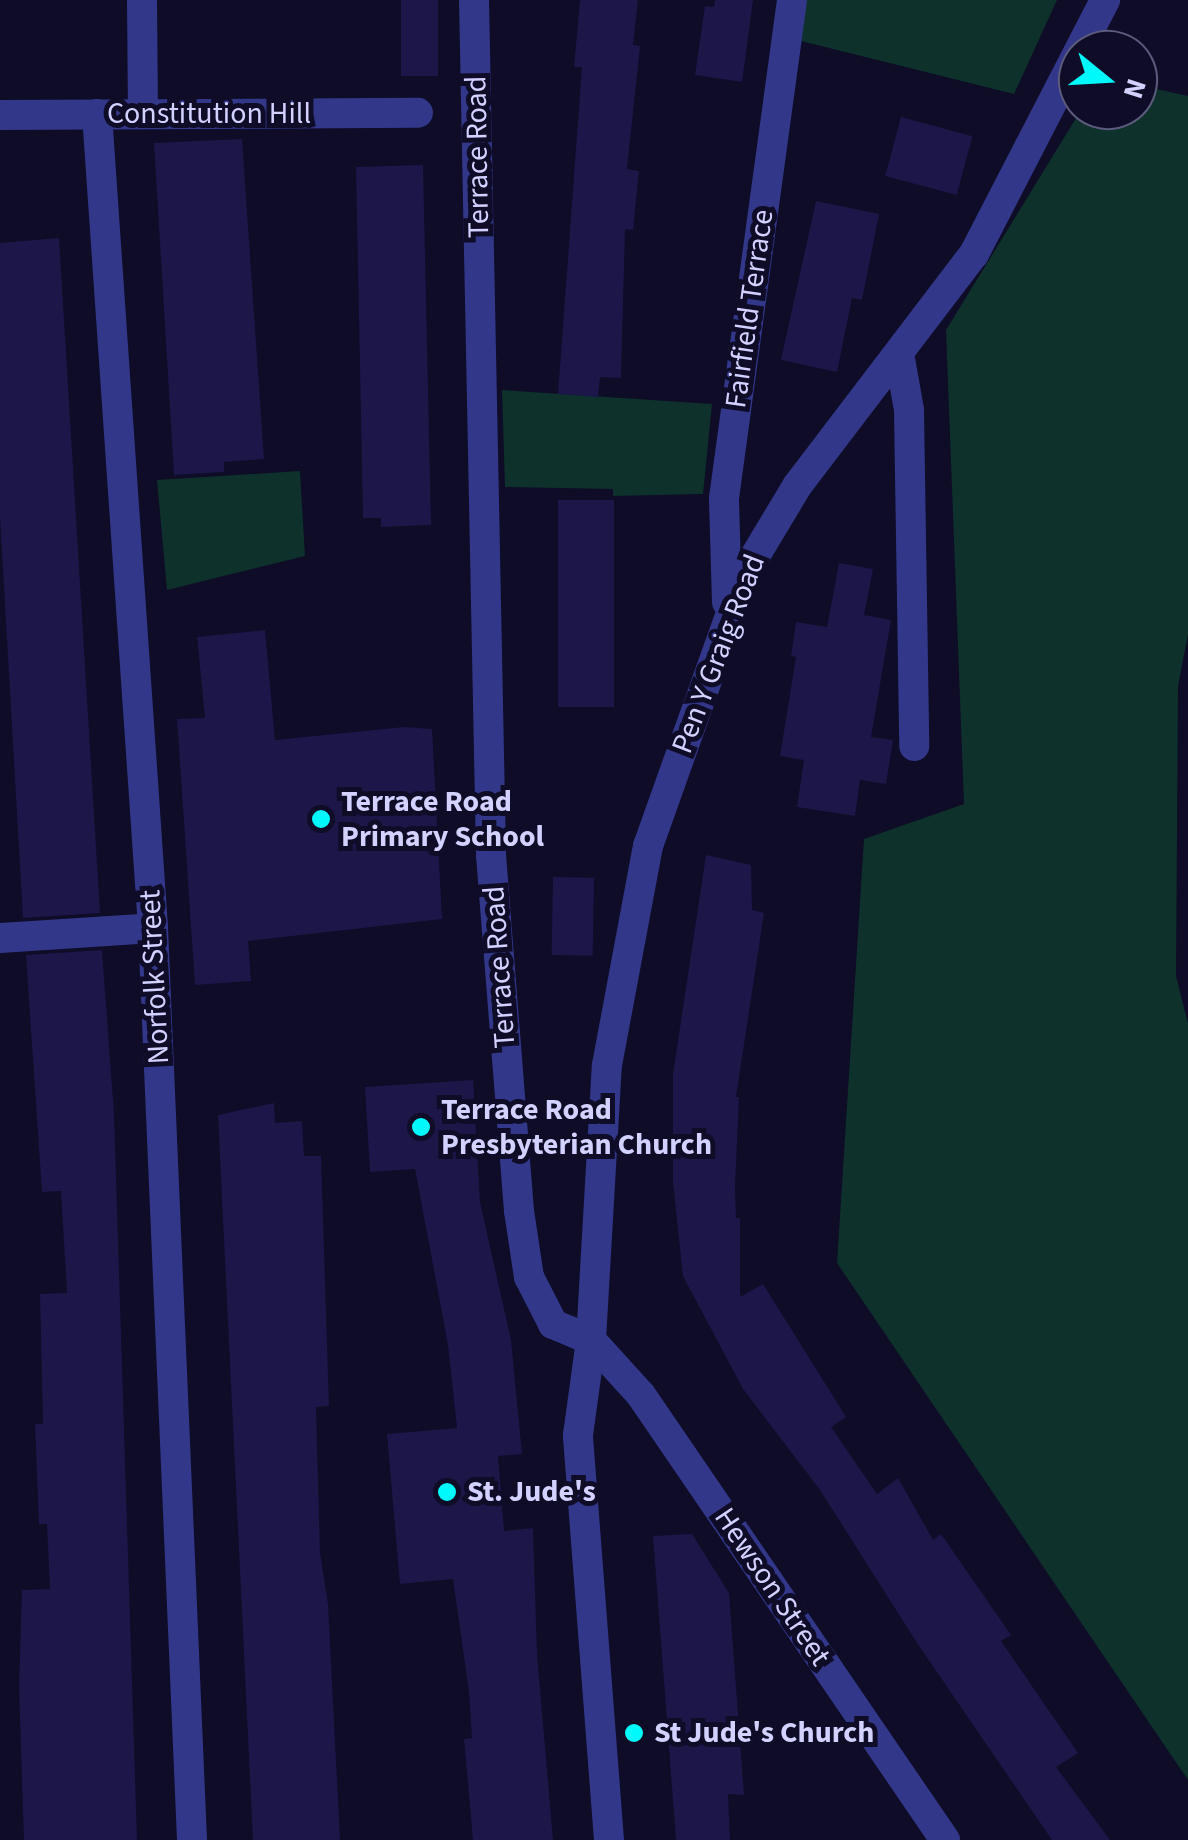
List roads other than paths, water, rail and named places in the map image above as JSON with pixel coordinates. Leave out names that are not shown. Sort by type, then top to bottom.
[{"type":"street","points":[[142,0],[142,114]]},
{"type":"street","name":"Terrace Road","points":[[474,0],[491,855],[519,1211],[529,1277],[553,1324],[591,1340]]},
{"type":"street","name":"Fairfield Terrace","points":[[727,619],[724,498],[792,0]]},
{"type":"street","name":"Pen Y Graig Road","points":[[591,1340],[607,1065],[644,864],[727,619],[746,571],[778,513],[974,254],[1104,0]]},
{"type":"street","name":"Constitution Hill","points":[[0,115],[418,113]]},
{"type":"street","name":"Norfolk Street","points":[[97,114],[154,928],[192,1840]]},
{"type":"street","points":[[899,353],[909,410],[914,746]]},
{"type":"street","points":[[0,938],[154,928]]},
{"type":"street","points":[[591,1340],[578,1434],[610,1840]]},
{"type":"street","name":"Hewson Street","points":[[591,1340],[641,1394],[945,1840]]},
{"type":"place","name":"Terrace Road Primary School","points":[[321,819]]},
{"type":"place","name":"Terrace Road Presbyterian Church","points":[[421,1127]]},
{"type":"place","name":"St. Jude's","points":[[447,1492]]},
{"type":"place","name":"St Jude's Church","points":[[634,1733]]}]
